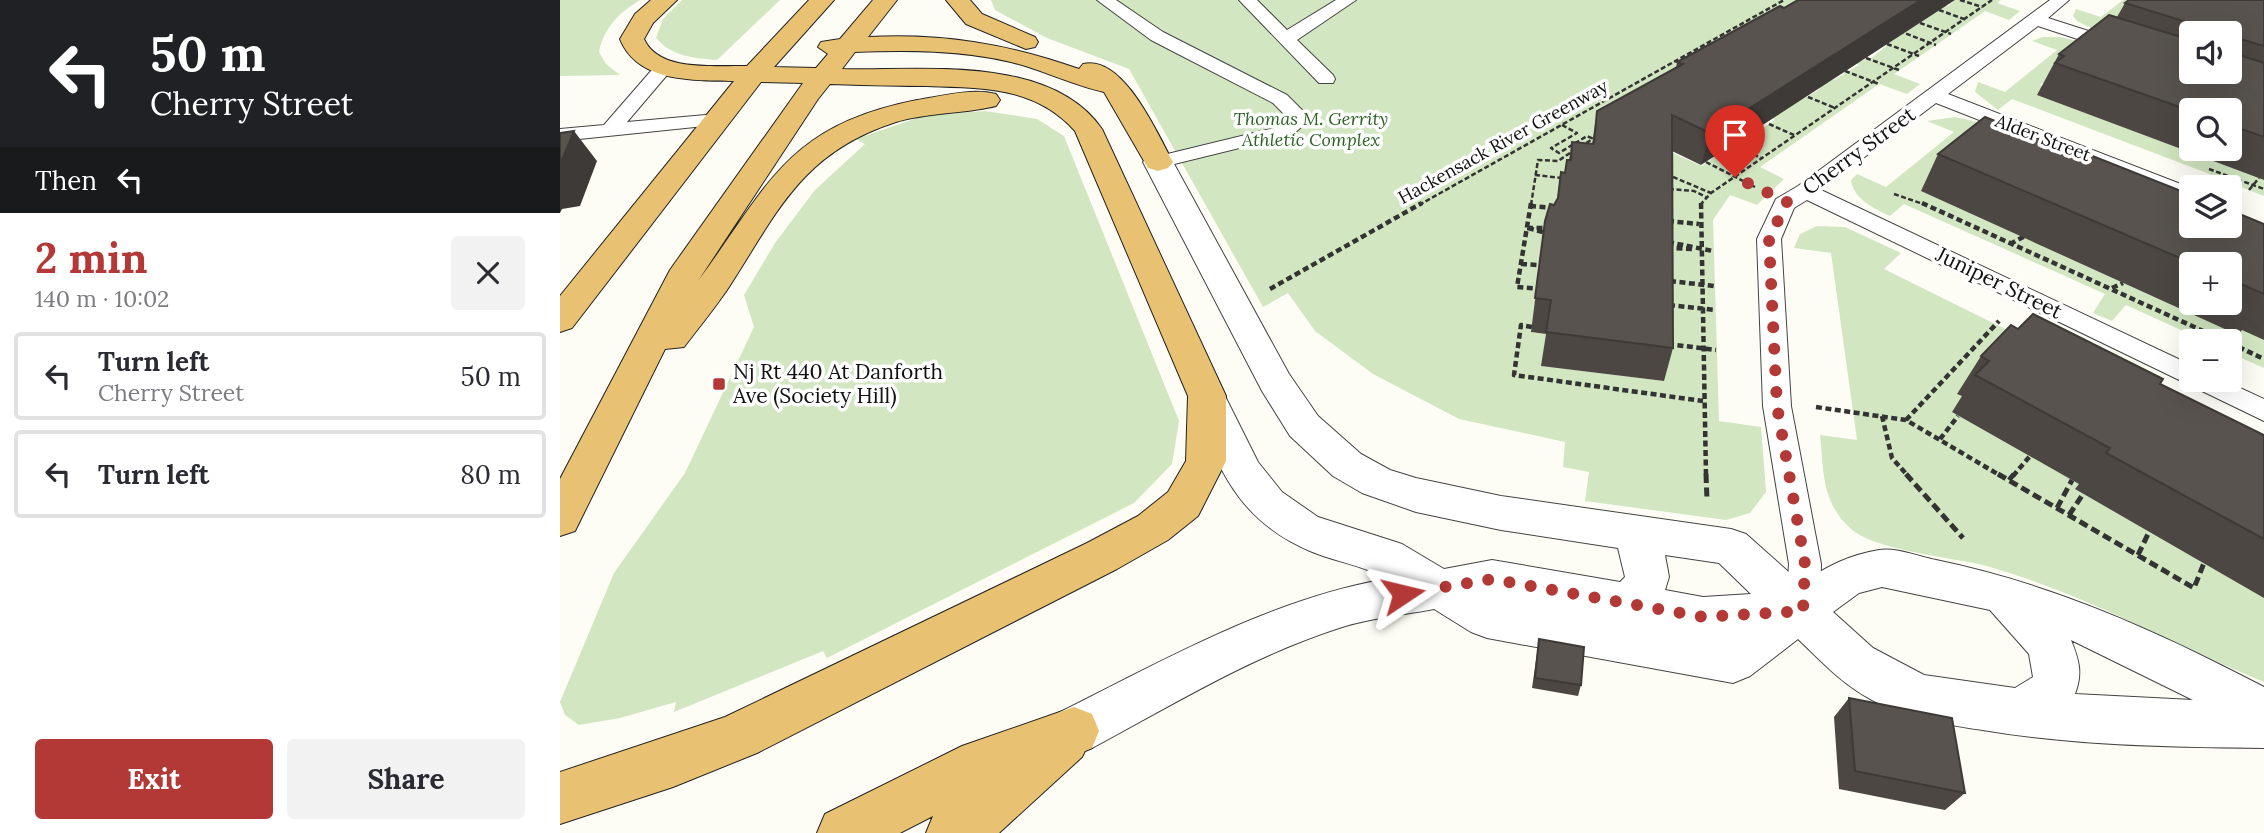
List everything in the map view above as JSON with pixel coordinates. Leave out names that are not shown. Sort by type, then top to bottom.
[{"type":"highway","points":[[560,798],[673,762],[739,736],[998,609],[1153,527],[1183,504],[1198,482],[1206,461],[1207,396],[1088,129],[1065,107],[1038,90],[1014,83],[753,75],[664,68],[640,55],[632,39],[643,19],[665,0]]},
{"type":"highway","points":[[560,320],[753,75],[822,0]]},
{"type":"highway","points":[[560,519],[626,395],[687,270],[746,181],[822,76],[885,0]]},
{"type":"highway","points":[[958,0],[974,19],[1102,74],[1127,104],[1158,162]]},
{"type":"highway","points":[[753,75],[802,52],[847,46],[981,50],[1020,57],[1087,82],[1109,85]]},
{"type":"highway","points":[[626,395],[715,282],[778,189],[812,155],[873,121],[923,107],[998,100],[1065,107]]},
{"type":"highway","points":[[844,833],[980,764],[1073,731]]},
{"type":"highway","points":[[953,833],[995,804],[1073,731]]},
{"type":"street","points":[[1158,162],[1275,382],[1304,425],[1347,466],[1376,482],[1416,495],[1502,513],[1731,547],[1856,663],[1903,691],[1922,698],[2015,712],[2132,723],[2264,724]]},
{"type":"street","points":[[1207,396],[1242,472],[1282,517],[1339,544],[1387,557],[1487,618],[1733,661],[1846,577],[1882,568],[1991,591],[2075,620],[2160,658],[2264,713]]},
{"type":"street","points":[[1629,603],[1642,592],[1649,572],[1645,555],[1631,531]]},
{"type":"street","points":[[1073,731],[1235,648],[1289,625],[1342,607],[1492,579],[1703,617],[1803,611]]},
{"type":"street","points":[[1991,591],[2022,609],[2041,630],[2057,670],[2055,687],[2048,700],[2034,708],[2015,712]]},
{"type":"lane","points":[[1105,0],[1130,20],[1280,99],[1295,112],[1295,124],[1285,131],[1158,162]]},
{"type":"lane","points":[[1247,0],[1326,79]]},
{"type":"lane","points":[[1286,39],[1348,0]]},
{"type":"lane","name":"Cherry Street","points":[[1803,611],[1805,564],[1777,401],[1769,239],[1806,197],[1934,95],[2061,0]]},
{"type":"lane","points":[[2035,19],[2179,66]]},
{"type":"lane","points":[[608,131],[664,68]]},
{"type":"lane","name":"Alder Street","points":[[1934,95],[2179,191]]},
{"type":"lane","points":[[560,135],[717,120]]},
{"type":"lane","name":"Juniper Street","points":[[1806,197],[2023,295],[2179,370]]},
{"type":"lane","points":[[2224,392],[2264,411]]},
{"type":"path","name":"Hackensack River Greenway","points":[[1235,307],[1784,0]]},
{"type":"path","points":[[1960,0],[1982,7]]},
{"type":"path","points":[[1939,10],[1964,19]]},
{"type":"path","points":[[1920,23],[1951,34]]},
{"type":"path","points":[[1894,30],[1936,45]]},
{"type":"path","points":[[1887,44],[1919,56]]},
{"type":"path","points":[[1866,58],[1899,70]]},
{"type":"path","points":[[1844,71],[1880,84]]},
{"type":"path","points":[[1808,97],[1835,108]]},
{"type":"path","points":[[1769,124],[1794,135]]},
{"type":"path","points":[[1562,125],[1577,133],[1550,148],[1559,153],[1587,136],[1603,144]]},
{"type":"path","points":[[1558,161],[1604,132]]},
{"type":"path","points":[[1733,145],[1761,158]]},
{"type":"path","points":[[1542,289],[1517,287],[1538,160],[1570,162]]},
{"type":"path","points":[[1706,162],[1806,197],[1902,194],[2199,329]]},
{"type":"path","points":[[2213,164],[2213,173],[2224,165]]},
{"type":"path","points":[[1656,173],[1677,176],[1711,193]]},
{"type":"path","points":[[1535,175],[1567,178]]},
{"type":"path","points":[[2249,190],[2259,178]]},
{"type":"path","points":[[1664,189],[1694,191],[1706,197]]},
{"type":"path","points":[[1912,207],[1926,193]]},
{"type":"path","points":[[1530,206],[1556,208]]},
{"type":"path","points":[[1664,220],[1699,224]]},
{"type":"path","points":[[1527,228],[1558,229]]},
{"type":"path","points":[[1527,228],[1550,234]]},
{"type":"path","points":[[2009,235],[2011,244]]},
{"type":"path","points":[[2005,249],[2027,235]]},
{"type":"path","points":[[1663,241],[1680,242],[1700,249]]},
{"type":"path","points":[[1659,248],[1713,251]]},
{"type":"path","points":[[2045,267],[2058,252]]},
{"type":"path","points":[[1521,264],[1538,265]]},
{"type":"path","points":[[1658,281],[1714,286]]},
{"type":"path","points":[[2109,282],[2110,289]]},
{"type":"path","points":[[2105,294],[2123,283]]},
{"type":"path","points":[[1906,420],[2023,295]]},
{"type":"path","points":[[2151,317],[2164,301]]},
{"type":"path","points":[[1658,304],[1715,310]]},
{"type":"path","points":[[1532,327],[1521,326],[1514,374],[1703,401]]},
{"type":"path","points":[[1664,344],[1716,350]]},
{"type":"path","points":[[2242,349],[2264,359]]},
{"type":"path","points":[[1777,401],[1906,420],[2194,588],[2204,563]]},
{"type":"path","points":[[1882,416],[1892,458],[1965,541]]},
{"type":"path","points":[[1940,439],[1958,416]]},
{"type":"path","points":[[2009,480],[2030,456]]},
{"type":"path","points":[[2057,508],[2072,480]]},
{"type":"path","points":[[2069,515],[2084,494]]},
{"type":"path","points":[[2138,555],[2149,532]]},
{"type":"green space","points":[[560,0],[640,0],[614,22],[601,43],[599,52],[606,64],[620,75],[560,76]]},
{"type":"green space","points":[[682,0],[780,0],[717,60],[676,53],[656,38],[663,19]]},
{"type":"green space","name":"Thomas M. Gerrity Athletic Complex","points":[[991,0],[1846,0],[1948,6],[1955,0],[2001,0],[1997,3],[2020,11],[2009,20],[1985,11],[1894,74],[1920,84],[1907,94],[1879,84],[1760,167],[1784,179],[1757,205],[1730,195],[1713,220],[1719,421],[1761,427],[1766,492],[1750,513],[1726,520],[1585,501],[1589,472],[1563,467],[1565,442],[1459,419],[1373,374],[1315,331],[1288,293],[1263,307],[1129,69],[1047,38],[995,10]],"holes":[[[1890,43],[1873,57],[1856,63],[1859,65],[1834,80],[1830,78],[1817,91],[1771,117],[1775,120],[1747,138],[1742,136],[1702,166],[1647,142]],[[1539,262],[1545,262],[1664,381],[1542,366],[1546,334],[1531,332],[1544,272],[1537,271]]]},
{"type":"green space","points":[[2123,0],[2142,0],[2097,31],[2077,21],[2073,16],[2076,9],[2101,17]]},
{"type":"green space","points":[[2043,37],[2060,37],[2082,42],[2204,98],[2179,98],[2059,70],[2040,85],[2046,88],[2038,95],[2179,148],[2179,161],[2213,161],[2264,180],[2264,196],[2242,187],[2242,175],[2212,175],[2012,99],[1998,110],[1975,92],[1978,82],[2005,92],[2057,50],[2032,41]]},
{"type":"green space","points":[[985,111],[1037,119],[1064,136],[1179,421],[1172,464],[1134,503],[827,658],[823,651],[674,712],[676,702],[620,718],[579,725],[565,715],[560,702],[614,573],[685,473],[754,327],[744,295],[775,243],[815,190],[865,144],[856,139],[926,115]]},
{"type":"green space","points":[[1955,117],[1982,123],[2179,220],[2179,238],[2204,238],[2219,252],[2192,252],[1936,170],[1926,179],[2179,300],[2179,315],[2212,315],[2241,329],[2179,329],[2126,305],[2112,321],[2093,313],[2105,294],[1904,204],[1890,216],[1860,198],[1851,180],[1857,174],[1886,187],[1954,132],[1927,121]]},
{"type":"green space","points":[[1817,226],[1845,227],[1901,253],[1884,269],[2264,457],[2264,682],[2055,589],[1983,565],[1912,552],[1876,542],[1850,528],[1829,496],[1820,435],[1857,440],[1831,253],[1794,248],[1800,234]]},
{"type":"green space","points":[[2242,330],[2264,340],[2264,368],[2242,358]]},
{"type":"building","points":[[1798,0],[1921,0],[1710,133],[1672,115],[1673,348],[1546,332],[1551,300],[1535,298],[1545,221],[1550,204],[1554,205],[1558,198],[1561,172],[1565,173],[1567,160],[1571,160],[1572,142],[1594,144],[1597,111],[1683,64],[1677,62],[1780,6],[1784,8]]},
{"type":"building","points":[[2129,0],[2264,0],[2264,46],[2242,39],[2242,21],[2183,21],[2125,3]]},
{"type":"building","points":[[2109,15],[2179,36],[2179,84],[2242,84],[2242,56],[2264,63],[2264,137],[2242,129],[2242,98],[2179,98],[2179,107],[2055,63],[2064,56],[2059,54]]},
{"type":"building","points":[[1985,117],[2179,190],[2179,238],[2242,238],[2242,215],[2264,224],[2264,294],[2242,284],[2242,252],[2179,252],[2179,258],[1938,154]]},
{"type":"building","points":[[574,131],[560,165],[560,133]]},
{"type":"building","points":[[2033,314],[2163,379],[2160,384],[2264,435],[2264,539],[2106,453],[2110,448],[1975,375],[1989,361],[1981,356],[2011,325],[2018,329]]},
{"type":"building","points":[[1539,639],[1584,647],[1581,685],[1535,678]]},
{"type":"building","points":[[1849,698],[1952,718],[1965,793],[1855,771]]},
{"type":"place","name":"Nj Rt 440 At Danforth Ave (Society Hill)","points":[[719,384]]},
{"type":"route","points":[[1403,594],[1492,579],[1703,617],[1803,611],[1805,564],[1777,406],[1769,239],[1787,202],[1735,177]]}]
